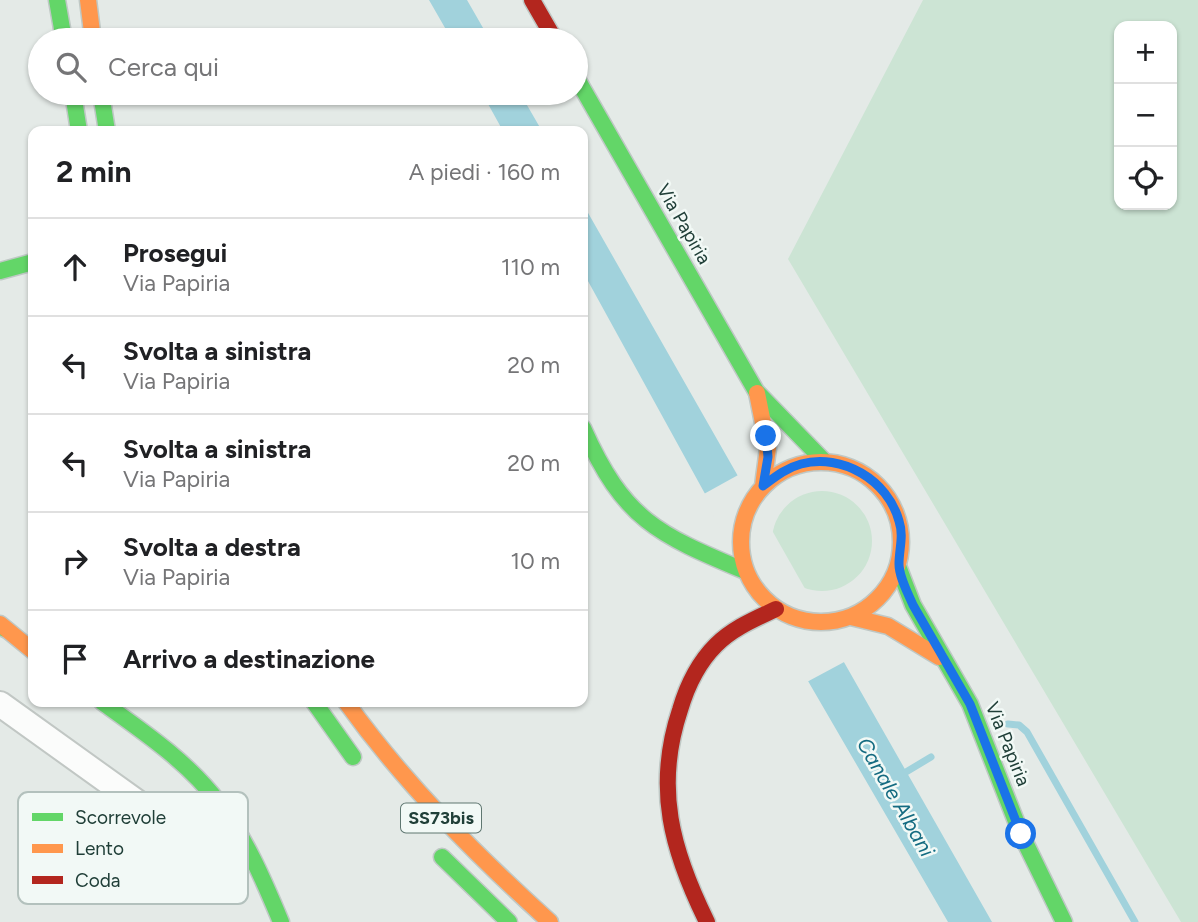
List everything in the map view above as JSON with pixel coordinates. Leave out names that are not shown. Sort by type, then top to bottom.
[{"type":"main road","points":[[57,0],[62,28]]},
{"type":"main road","points":[[88,0],[92,28]]},
{"type":"main road","points":[[532,0],[548,28]]},
{"type":"main road","name":"Via Papiria","points":[[588,98],[756,391],[824,461]]},
{"type":"main road","points":[[75,105],[78,126]]},
{"type":"main road","points":[[103,105],[106,126]]},
{"type":"main road","points":[[0,271],[28,263]]},
{"type":"main road","name":"Via Papiria","points":[[756,391],[768,448],[763,486]]},
{"type":"main road","points":[[588,439],[621,494],[640,516],[659,532],[745,571]]},
{"type":"main road","name":"Via Papiria","points":[[824,461],[846,465],[870,478],[888,497],[900,521],[902,542],[898,566],[885,592],[867,609],[851,617],[822,623],[798,620],[776,610],[758,593],[745,571],[740,546],[742,524],[750,503],[763,486],[781,472],[802,464],[824,461]]},
{"type":"main road","points":[[725,530],[742,524]]},
{"type":"main road","points":[[659,532],[706,534]]},
{"type":"main road","name":"Via Papiria","points":[[898,566],[913,605],[970,704],[1021,834],[1064,922]]},
{"type":"main road","points":[[707,922],[691,890],[670,825],[666,767],[672,731],[687,691],[711,650],[732,632],[776,610]]},
{"type":"main road","name":"Via Papiria","points":[[851,617],[878,621],[894,628],[944,660]]},
{"type":"main road","points":[[2,627],[28,647]]},
{"type":"main road","points":[[109,707],[166,749],[207,792]]},
{"type":"main road","points":[[318,707],[362,768]]},
{"type":"main road","name":"SS73bis","points":[[350,707],[377,745],[444,821],[550,922]]},
{"type":"main road","name":"SS73bis","points":[[433,848],[509,922]]},
{"type":"main road","points":[[248,852],[281,922]]},
{"type":"street","points":[[0,704],[123,792]]},
{"type":"green space","points":[[923,0],[1198,0],[1198,922],[1181,922],[788,259]]},
{"type":"green space","points":[[822,491],[841,495],[858,505],[868,522],[872,541],[868,560],[858,577],[841,587],[822,591],[803,587],[786,577],[776,560],[772,541],[776,522],[786,505],[803,495]]},
{"type":"water","points":[[429,0],[467,0],[483,28],[445,28]]},
{"type":"water","points":[[489,105],[527,105],[539,126],[500,126]]},
{"type":"water","name":"Canale Albani","points":[[588,213],[992,922],[948,922],[808,681],[588,281]]},
{"type":"pier","points":[[740,474],[846,661],[805,683],[702,495]]},
{"type":"waterway","points":[[1008,724],[1019,725],[1027,732],[1135,922]]},
{"type":"waterway","name":"Canale Albani","points":[[901,775],[931,757]]},
{"type":"traffic: fast","points":[[57,0],[62,28]]},
{"type":"traffic: fast","points":[[588,98],[756,391],[824,461]]},
{"type":"traffic: fast","points":[[75,105],[78,126]]},
{"type":"traffic: fast","points":[[103,105],[106,126]]},
{"type":"traffic: fast","points":[[0,271],[28,263]]},
{"type":"traffic: fast","points":[[588,438],[613,484],[646,520],[688,546],[745,571]]},
{"type":"traffic: fast","points":[[898,566],[913,605],[970,704],[1021,834],[1064,922]]},
{"type":"traffic: fast","points":[[0,626],[5,629]]},
{"type":"traffic: fast","points":[[109,707],[179,761],[210,792]]},
{"type":"traffic: fast","points":[[318,707],[353,757]]},
{"type":"traffic: fast","points":[[248,850],[281,922]]},
{"type":"traffic: fast","points":[[442,857],[509,922]]},
{"type":"traffic: slow","points":[[88,0],[92,28]]},
{"type":"traffic: slow","points":[[757,393],[768,448],[763,486]]},
{"type":"traffic: slow","points":[[821,462],[852,468],[878,485],[895,511],[901,542],[895,573],[878,599],[852,616],[821,622],[790,616],[764,599],[747,573],[741,542],[747,511],[764,485],[790,468],[821,462]]},
{"type":"traffic: slow","points":[[851,617],[888,626],[939,657]]},
{"type":"traffic: slow","points":[[0,624],[28,647]]},
{"type":"traffic: slow","points":[[350,707],[392,761],[442,817],[550,922]]},
{"type":"traffic: jam","points":[[532,0],[548,28]]},
{"type":"traffic: jam","points":[[707,922],[684,870],[671,819],[668,766],[672,739],[690,684],[710,652],[737,629],[776,609]]},
{"type":"route","points":[[766,436],[768,457],[763,486],[781,472],[802,464],[824,461],[846,465],[870,478],[888,497],[900,521],[902,542],[898,566],[905,588],[970,704],[1021,834]]}]
